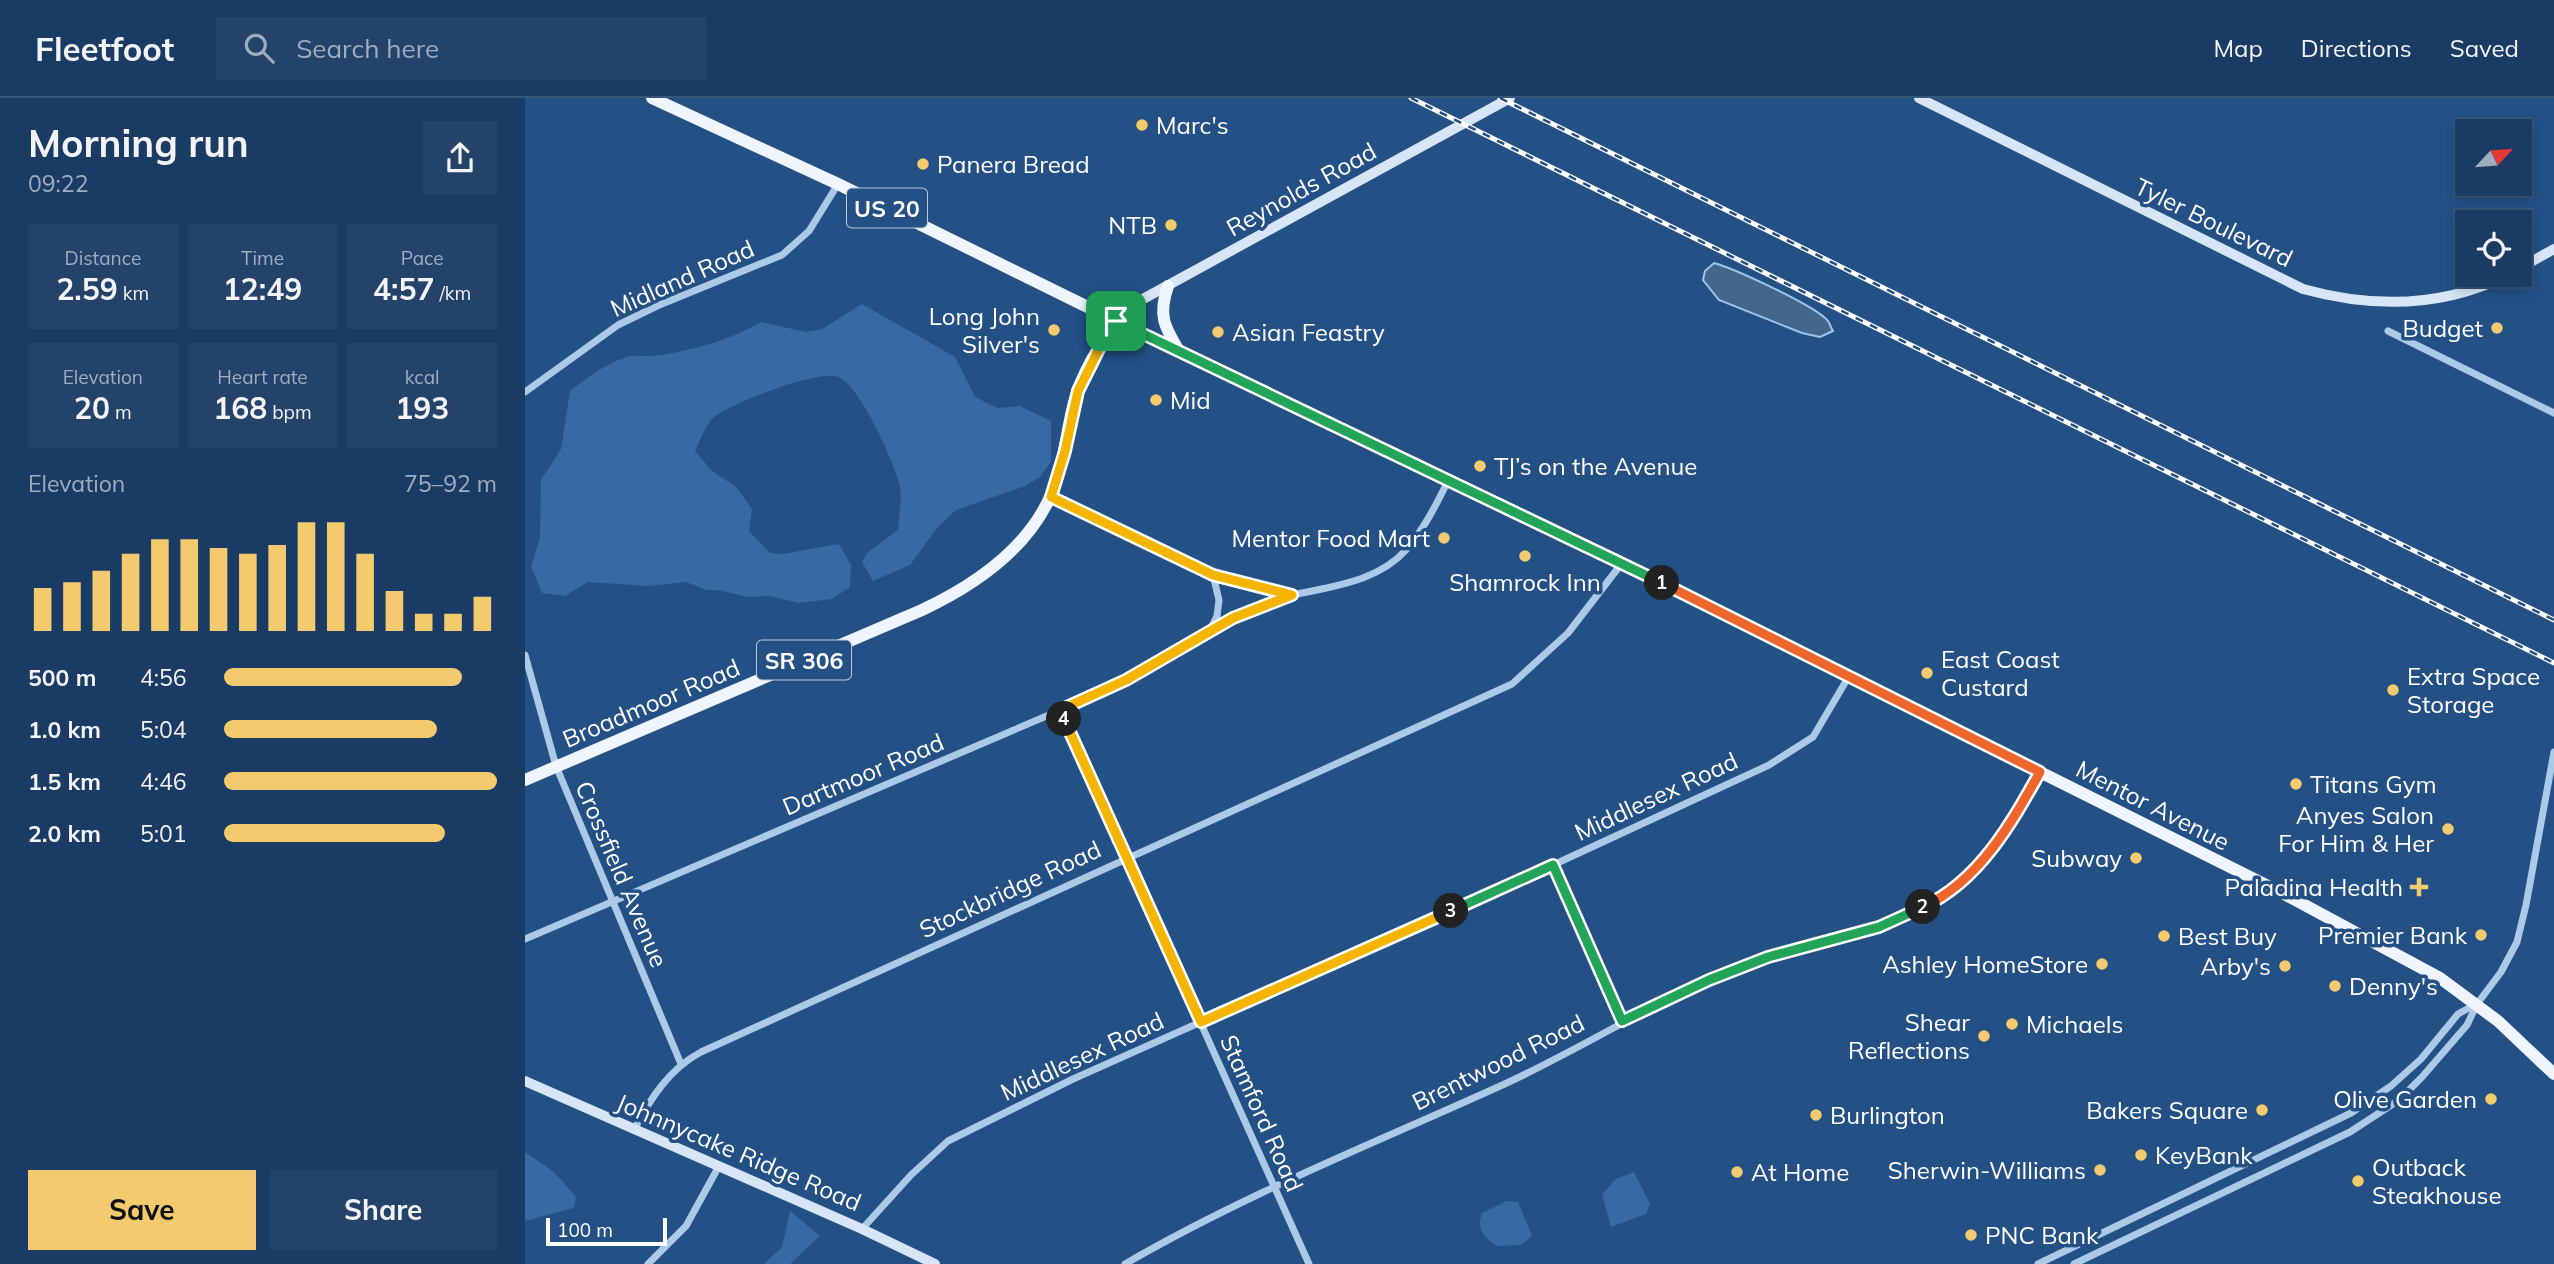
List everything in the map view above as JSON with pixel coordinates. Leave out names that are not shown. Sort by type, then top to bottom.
[{"type":"main road","name":"Mentor Avenue","points":[[652,98],[838,184],[1116,321],[1622,563],[2379,943],[2440,978],[2477,1004],[2554,1074]]},
{"type":"main road","name":"Reynolds Road","points":[[1116,321],[1133,305],[1510,98]]},
{"type":"main road","name":"Tyler Boulevard","points":[[1919,98],[2303,289],[2339,299],[2377,303],[2459,294],[2477,287]]},
{"type":"main road","points":[[2532,261],[2554,249]]},
{"type":"main road","points":[[1168,286],[1162,317],[1168,334],[1179,351]]},
{"type":"main road","name":"Broadmoor Road","points":[[525,780],[953,595],[1003,559],[1031,527],[1051,497],[1065,451],[1078,391],[1116,321]]},
{"type":"main road","name":"Johnnycake Ridge Road","points":[[525,1082],[862,1229],[920,1261],[935,1264]]},
{"type":"street","name":"Midland Road","points":[[525,392],[618,325],[657,306],[782,255],[809,231],[838,184]]},
{"type":"street","points":[[2388,331],[2554,414]]},
{"type":"street","name":"Dartmoor Road","points":[[525,939],[1060,710],[1126,680],[1233,618],[1292,595],[1352,583],[1393,561],[1405,551],[1419,533],[1448,481]]},
{"type":"street","points":[[1051,497],[1213,575],[1292,595]]},
{"type":"street","name":"Stockbridge Road","points":[[634,1130],[653,1097],[681,1064],[701,1052],[1512,684],[1569,633],[1622,563]]},
{"type":"street","points":[[1209,632],[1217,616],[1219,600],[1213,575]]},
{"type":"street","name":"Crossfield Avenue","points":[[525,655],[556,766],[681,1064]]},
{"type":"street","name":"Middlesex Road","points":[[862,1229],[911,1175],[948,1142],[1073,1079],[1553,865],[1769,765],[1813,737],[1849,676]]},
{"type":"street","name":"Stamford Road","points":[[1060,710],[1309,1264]]},
{"type":"street","points":[[2074,1264],[2339,1137],[2376,1116],[2407,1093],[2450,1048],[2501,972],[2517,942],[2554,752]]},
{"type":"street","name":"Brentwood Road","points":[[1125,1264],[1186,1228],[1513,1080],[1622,1021],[1709,980],[1768,957],[1879,927],[1934,901],[1973,873],[2018,812],[2040,772]]},
{"type":"street","points":[[1553,865],[1622,1021]]},
{"type":"street","points":[[2038,1264],[2351,1113],[2391,1086],[2421,1059],[2458,1014],[2477,1004]]},
{"type":"street","points":[[648,1264],[685,1226],[719,1166]]},
{"type":"shaded area","points":[[1714,263],[1808,306],[1828,321],[1833,331],[1820,337],[1802,333],[1719,300],[1703,280],[1705,271]]},
{"type":"shaded area","points":[[862,304],[955,357],[975,397],[997,408],[1020,406],[1051,421],[1051,462],[1040,477],[1025,486],[956,510],[937,528],[910,565],[873,581],[862,562],[867,553],[898,530],[901,497],[897,476],[866,409],[847,383],[838,377],[813,378],[774,389],[722,412],[710,421],[695,451],[711,470],[736,487],[752,509],[749,531],[770,553],[783,554],[839,544],[851,565],[850,587],[832,599],[799,603],[770,596],[747,597],[707,590],[686,582],[648,586],[588,582],[565,596],[542,593],[531,567],[540,538],[541,480],[561,449],[570,391],[599,370],[623,358],[653,356],[695,348],[736,335],[761,322],[806,332],[822,329]]},
{"type":"shaded area","points":[[525,1152],[554,1172],[576,1197],[574,1208],[525,1221]]},
{"type":"shaded area","points":[[1634,1172],[1650,1204],[1646,1214],[1611,1227],[1602,1194],[1616,1179]]},
{"type":"shaded area","points":[[1507,1201],[1518,1202],[1532,1236],[1521,1245],[1497,1246],[1488,1240],[1481,1228],[1482,1213]]},
{"type":"shaded area","points":[[790,1211],[820,1236],[790,1264],[764,1264],[782,1247]]},
{"type":"railway","points":[[1411,98],[2554,663]]},
{"type":"railway","points":[[1500,98],[2554,620]]},
{"type":"place","name":"Marc's","points":[[1142,125]]},
{"type":"place","name":"Panera Bread","points":[[923,164]]},
{"type":"place","name":"NTB","points":[[1171,225]]},
{"type":"place","name":"Budget","points":[[2497,328]]},
{"type":"place","name":"Long John Silver's","points":[[1054,330]]},
{"type":"place","name":"Asian Feastry","points":[[1218,332]]},
{"type":"place","name":"Mid","points":[[1156,400]]},
{"type":"place","name":"TJ’s on the Avenue","points":[[1480,466]]},
{"type":"place","name":"Mentor Food Mart","points":[[1444,538]]},
{"type":"place","name":"Shamrock Inn","points":[[1525,556]]},
{"type":"place","name":"East Coast Custard","points":[[1927,673]]},
{"type":"place","name":"Extra Space Storage","points":[[2393,690]]},
{"type":"place","name":"Titans Gym","points":[[2296,784]]},
{"type":"place","name":"Anyes Salon For Him & Her","points":[[2448,829]]},
{"type":"place","name":"Subway","points":[[2136,858]]},
{"type":"place","name":"Paladina Health","points":[[2419,887]]},
{"type":"place","name":"Premier Bank","points":[[2481,935]]},
{"type":"place","name":"Best Buy","points":[[2164,936]]},
{"type":"place","name":"Ashley HomeStore","points":[[2102,964]]},
{"type":"place","name":"Arby's","points":[[2285,966]]},
{"type":"place","name":"Denny's","points":[[2335,986]]},
{"type":"place","name":"Michaels","points":[[2012,1024]]},
{"type":"place","name":"Shear Reflections","points":[[1984,1036]]},
{"type":"place","name":"Olive Garden","points":[[2491,1099]]},
{"type":"place","name":"Bakers Square","points":[[2262,1110]]},
{"type":"place","name":"Burlington","points":[[1816,1115]]},
{"type":"place","name":"KeyBank","points":[[2141,1155]]},
{"type":"place","name":"Sherwin-Williams","points":[[2100,1170]]},
{"type":"place","name":"At Home","points":[[1737,1172]]},
{"type":"place","name":"Outback Steakhouse","points":[[2358,1181]]},
{"type":"place","name":"PNC Bank","points":[[1971,1235]]},
{"type":"route","points":[[1116,321],[1622,563],[2040,772],[2018,812],[1973,873],[1934,901],[1879,927],[1768,957],[1709,980],[1622,1021],[1553,865],[1201,1022],[1060,710],[1144,671],[1233,618],[1292,595],[1213,575],[1051,497],[1065,451],[1078,391],[1090,364],[1116,321]]}]
